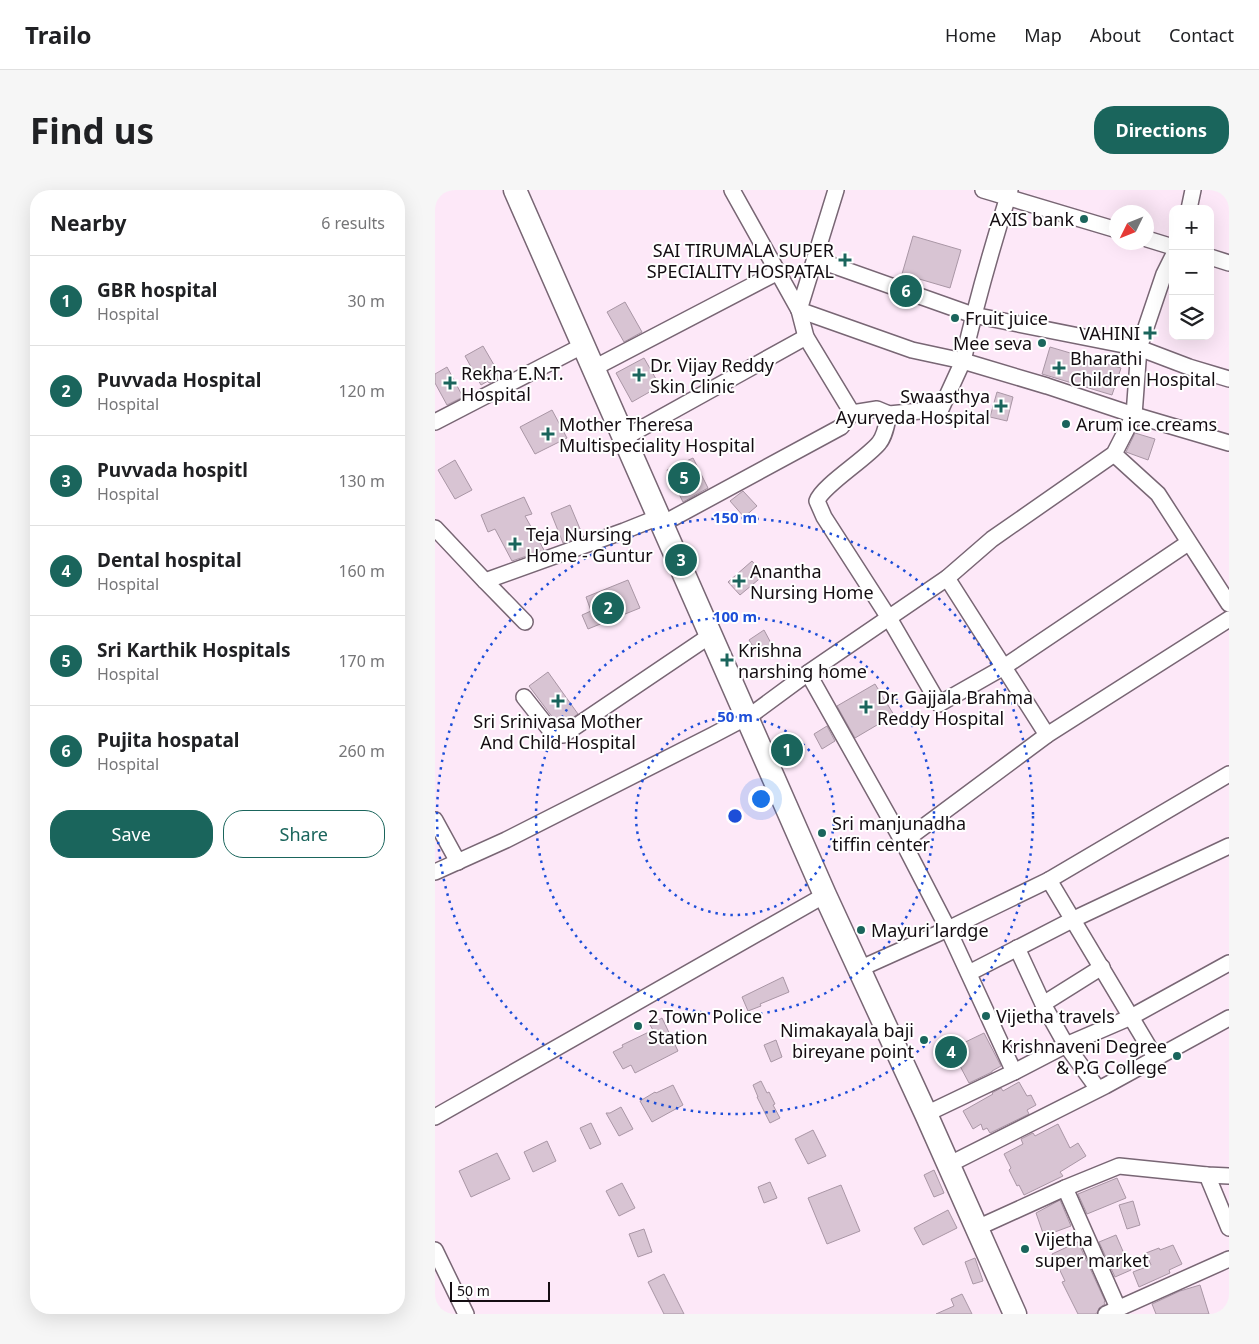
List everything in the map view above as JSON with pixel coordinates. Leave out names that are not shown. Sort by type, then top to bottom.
[{"type":"highway","points":[[515,190],[825,894],[1015,1314]]},
{"type":"street","points":[[732,190],[799,310],[806,337],[852,414]]},
{"type":"street","points":[[799,310],[836,190]]},
{"type":"street","points":[[983,190],[1009,194],[1109,227]]},
{"type":"street","points":[[1190,205],[1193,190]]},
{"type":"street","points":[[485,581],[624,531],[661,521],[841,427],[852,414],[877,409],[889,414],[941,409],[963,361],[986,267],[1009,194]]},
{"type":"street","points":[[1154,241],[1169,246]]},
{"type":"street","points":[[1214,258],[1229,262]]},
{"type":"street","points":[[815,259],[973,315],[1139,348],[1189,367],[1229,379]]},
{"type":"street","points":[[435,872],[506,840],[747,717],[947,578],[992,539],[1114,454],[1134,415],[1139,348],[1169,265]]},
{"type":"street","points":[[594,368],[777,272]]},
{"type":"street","points":[[799,310],[912,350],[963,361],[1229,443]]},
{"type":"street","points":[[624,438],[806,337]]},
{"type":"street","points":[[435,422],[584,345]]},
{"type":"street","points":[[889,414],[881,442],[833,483],[817,501],[824,517],[889,618],[939,704],[1004,667],[1188,543]]},
{"type":"street","points":[[1114,454],[1158,494],[1229,604]]},
{"type":"street","points":[[435,528],[525,622]]},
{"type":"street","points":[[947,578],[1047,735]]},
{"type":"street","points":[[903,842],[1047,735],[1229,619]]},
{"type":"street","points":[[525,697],[554,735],[563,735],[711,635]]},
{"type":"street","points":[[808,673],[903,842],[949,929],[1014,1072]]},
{"type":"street","points":[[859,969],[949,929],[1049,880],[1229,774]]},
{"type":"street","points":[[435,820],[458,862]]},
{"type":"street","points":[[969,973],[1074,919],[1229,846]]},
{"type":"street","points":[[1049,880],[1156,1059]]},
{"type":"street","points":[[435,1117],[825,894]]},
{"type":"street","points":[[1017,948],[1043,1004],[1065,1045],[1097,1090]]},
{"type":"street","points":[[926,1114],[1014,1072],[1065,1045],[1131,1017],[1229,963]]},
{"type":"street","points":[[1043,1004],[1102,966]]},
{"type":"street","points":[[948,1165],[1097,1090],[1229,1018]]},
{"type":"street","points":[[977,1228],[1119,1166],[1229,1176]]},
{"type":"street","points":[[1207,1175],[1229,1228]]},
{"type":"street","points":[[1065,1188],[1112,1311],[1229,1259]]},
{"type":"street","points":[[436,1254],[467,1314]]},
{"type":"building","points":[[913,236],[961,250],[950,288],[902,274]]},
{"type":"building","points":[[625,302],[642,332],[624,342],[607,312]]},
{"type":"building","points":[[483,346],[501,377],[481,385],[465,356]]},
{"type":"building","points":[[1050,347],[1121,368],[1112,395],[1042,374]]},
{"type":"building","points":[[644,358],[660,386],[632,402],[616,373]]},
{"type":"building","points":[[447,367],[463,397],[447,405],[435,383],[435,374]]},
{"type":"building","points":[[997,392],[1013,397],[1007,421],[990,417]]},
{"type":"building","points":[[552,410],[567,438],[535,454],[520,427]]},
{"type":"building","points":[[1135,433],[1155,439],[1148,460],[1126,452]]},
{"type":"building","points":[[693,458],[708,488],[683,502],[667,470]]},
{"type":"building","points":[[455,460],[472,490],[455,499],[438,470]]},
{"type":"building","points":[[743,491],[757,506],[744,517],[730,501]]},
{"type":"building","points":[[524,497],[532,514],[525,516],[544,550],[512,561],[495,529],[488,532],[481,515]]},
{"type":"building","points":[[570,505],[583,536],[563,543],[551,513]]},
{"type":"building","points":[[752,561],[764,575],[740,595],[728,582]]},
{"type":"building","points":[[628,580],[640,608],[588,629],[582,615],[591,611],[586,597]]},
{"type":"building","name":"Krishna narshing home","points":[[764,630],[772,645],[758,654],[749,640]]},
{"type":"building","points":[[548,672],[578,714],[560,726],[529,686]]},
{"type":"building","points":[[875,684],[894,715],[855,738],[837,706]]},
{"type":"building","points":[[827,726],[835,741],[822,749],[814,734]]},
{"type":"building","points":[[783,977],[789,992],[748,1011],[742,997]]},
{"type":"building","points":[[662,1018],[678,1051],[635,1073],[631,1065],[623,1069],[613,1052],[623,1047],[622,1045],[653,1030],[650,1025]]},
{"type":"building","points":[[984,1033],[1001,1066],[969,1083],[951,1049]]},
{"type":"building","points":[[776,1040],[782,1057],[771,1062],[764,1045]]},
{"type":"building","points":[[761,1081],[767,1093],[769,1092],[780,1118],[770,1123],[753,1085]]},
{"type":"building","points":[[1019,1082],[1027,1096],[1031,1095],[1036,1105],[1027,1110],[1029,1114],[990,1133],[987,1128],[983,1130],[981,1124],[973,1129],[963,1111],[1001,1088],[1003,1091]]},
{"type":"building","points":[[673,1085],[683,1105],[652,1122],[640,1101],[655,1092]]},
{"type":"building","points":[[621,1107],[633,1129],[619,1136],[606,1113]]},
{"type":"building","points":[[591,1123],[601,1144],[590,1149],[580,1128]]},
{"type":"building","points":[[1058,1124],[1070,1148],[1078,1143],[1086,1156],[1060,1172],[1063,1176],[1024,1195],[1009,1170],[1011,1168],[1004,1154],[1023,1144],[1021,1139],[1033,1133],[1035,1136]]},
{"type":"building","points":[[813,1130],[826,1156],[808,1164],[795,1139]]},
{"type":"building","points":[[547,1141],[556,1161],[533,1172],[524,1152]]},
{"type":"building","points":[[497,1153],[510,1179],[471,1197],[459,1171]]},
{"type":"building","points":[[934,1170],[944,1193],[934,1197],[924,1175]]},
{"type":"building","points":[[1117,1178],[1126,1198],[1087,1214],[1078,1194]]},
{"type":"building","points":[[770,1182],[777,1198],[764,1203],[758,1187]]},
{"type":"building","points":[[622,1183],[635,1208],[619,1216],[606,1191]]},
{"type":"building","points":[[841,1185],[860,1231],[827,1244],[808,1198]]},
{"type":"building","points":[[1060,1200],[1071,1226],[1044,1236],[1036,1213]]},
{"type":"building","points":[[1133,1201],[1140,1225],[1127,1229],[1119,1205]]},
{"type":"building","points":[[948,1210],[957,1228],[923,1245],[914,1228]]},
{"type":"building","points":[[644,1229],[652,1252],[638,1257],[629,1234]]},
{"type":"building","points":[[1116,1235],[1131,1270],[1115,1277],[1099,1242]]},
{"type":"building","points":[[1078,1242],[1105,1301],[1105,1304],[1095,1314],[1078,1314],[1062,1282],[1065,1281],[1052,1254]]},
{"type":"building","points":[[1173,1245],[1182,1264],[1169,1270],[1170,1273],[1139,1287],[1133,1272],[1151,1265],[1146,1253]]},
{"type":"building","points":[[975,1258],[983,1281],[973,1284],[965,1262]]},
{"type":"building","points":[[664,1274],[684,1314],[664,1314],[648,1282]]},
{"type":"building","points":[[1200,1285],[1209,1314],[1156,1314],[1152,1304],[1180,1291]]},
{"type":"building","points":[[962,1294],[972,1314],[936,1314],[954,1306],[951,1299]]},
{"type":"place","name":"AXIS bank","points":[[1084,219]]},
{"type":"place","name":"SAI TIRUMALA SUPER SPECIALITY HOSPATAL","points":[[845,260]]},
{"type":"place","name":"Pujita hospatal","points":[[906,291]]},
{"type":"place","name":"Fruit juice","points":[[955,318]]},
{"type":"place","name":"VAHINI","points":[[1150,333]]},
{"type":"place","name":"Mee seva","points":[[1042,343]]},
{"type":"place","name":"Bharathi Children Hospital","points":[[1059,368]]},
{"type":"place","name":"Dr. Vijay Reddy Skin Clinic","points":[[639,375]]},
{"type":"place","name":"Rekha E.N.T. Hospital","points":[[450,383]]},
{"type":"place","name":"Swaasthya Ayurveda Hospital","points":[[1001,406]]},
{"type":"place","name":"Arum ice creams","points":[[1066,424]]},
{"type":"place","name":"Mother Theresa Multispeciality Hospital","points":[[548,434]]},
{"type":"place","name":"Sri Karthik Hospitals","points":[[684,478]]},
{"type":"place","name":"Teja Nursing Home - Guntur","points":[[515,544]]},
{"type":"place","name":"Puvvada hospitl","points":[[681,560]]},
{"type":"place","name":"Anantha Nursing Home","points":[[739,581]]},
{"type":"place","name":"Puvvada Hospital","points":[[608,608]]},
{"type":"place","name":"Krishna narshing home","points":[[727,660]]},
{"type":"place","name":"Sri Srinivasa Mother And Child Hospital","points":[[558,701]]},
{"type":"place","name":"Dr. Gajjala Brahma Reddy Hospital","points":[[866,707]]},
{"type":"place","name":"GBR hospital","points":[[787,750]]},
{"type":"place","name":"Sri manjunadha tiffin center","points":[[822,833]]},
{"type":"place","name":"Mayuri lardge","points":[[861,930]]},
{"type":"place","name":"Vijetha travels","points":[[986,1016]]},
{"type":"place","name":"2 Town Police Station","points":[[638,1026]]},
{"type":"place","name":"Nimakayala baji bireyane point","points":[[924,1040]]},
{"type":"place","name":"Dental hospital","points":[[951,1052]]},
{"type":"place","name":"Krishnaveni Degree & P.G College","points":[[1177,1056]]},
{"type":"place","name":"Vijetha super market","points":[[1025,1249]]}]
